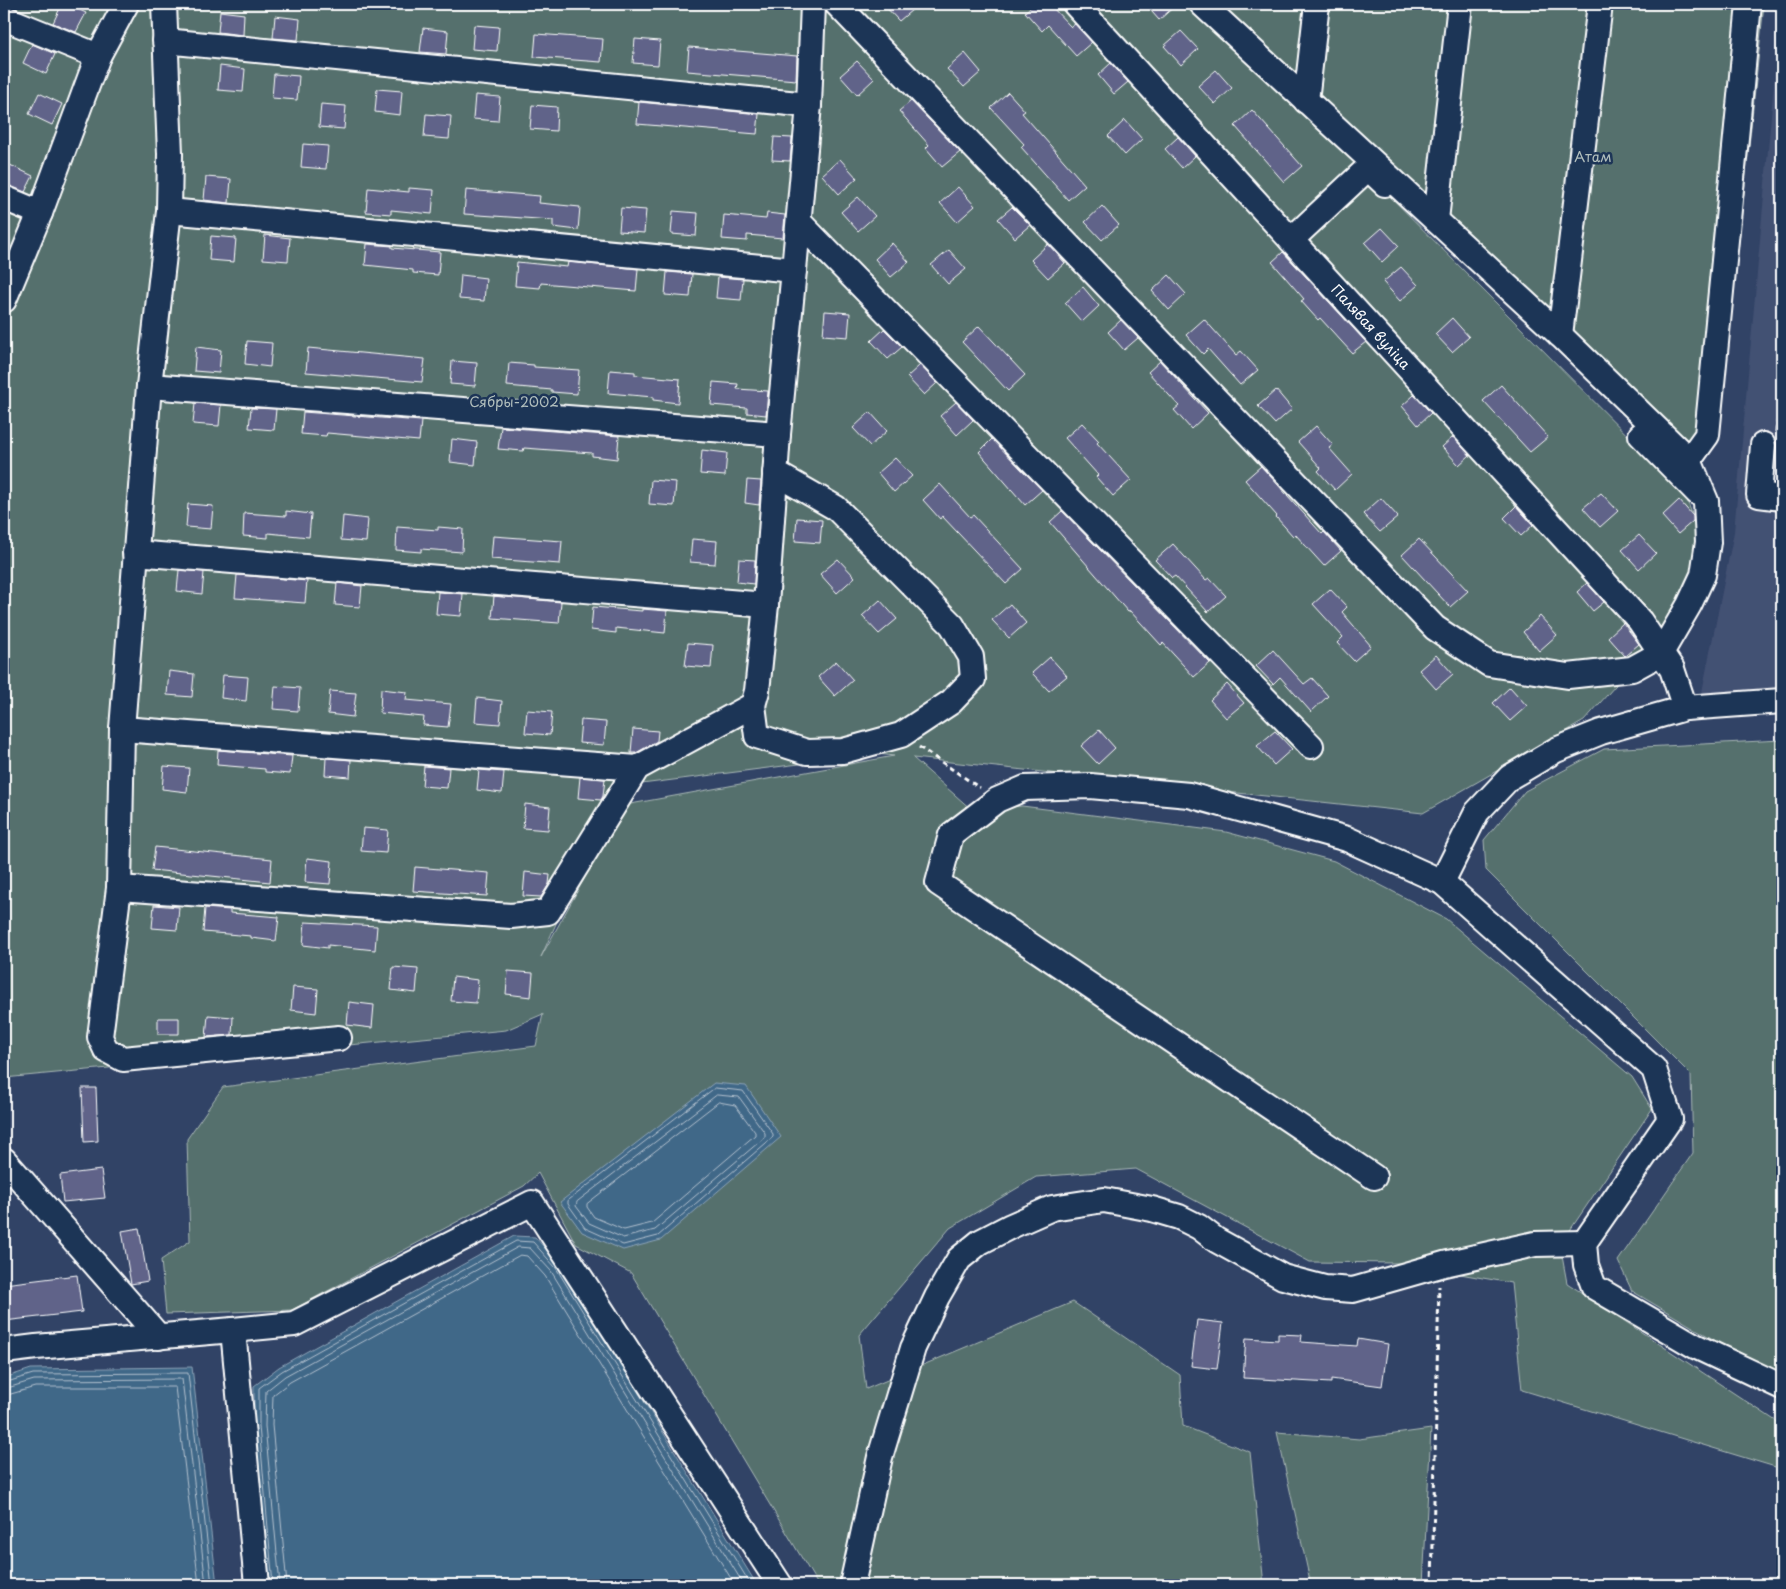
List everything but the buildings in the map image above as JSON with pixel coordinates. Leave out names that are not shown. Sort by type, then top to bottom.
[{"type":"street","points":[[4,300],[40,213],[98,56],[126,4]]},
{"type":"street","points":[[164,4],[170,154],[169,211],[149,386],[122,729],[119,888],[100,1037],[106,1050],[123,1059],[338,1038]]},
{"type":"street","points":[[775,473],[836,508],[952,626],[971,657],[973,679],[951,702],[901,736],[843,751],[807,752],[757,736],[753,705],[757,690],[766,605],[775,473],[778,434],[808,105],[813,4]]},
{"type":"street","points":[[837,4],[1436,628],[1489,664],[1568,676],[1632,669],[1661,653],[1689,605],[1703,575],[1708,542],[1706,501],[1689,460],[1560,335],[1202,4]]},
{"type":"street","name":"Палявая вуліца","points":[[1075,4],[1640,621],[1672,669],[1686,708]]},
{"type":"street","points":[[1306,101],[1317,4]]},
{"type":"street","points":[[1436,220],[1460,4]]},
{"type":"street","points":[[1560,335],[1600,4]]},
{"type":"street","points":[[1689,460],[1707,435],[1750,4]]},
{"type":"street","points":[[4,18],[98,56]]},
{"type":"street","points":[[165,41],[808,105]]},
{"type":"street","points":[[1291,240],[1368,168],[1498,292],[1706,501]]},
{"type":"street","points":[[4,198],[40,213]]},
{"type":"street","points":[[169,211],[794,270]]},
{"type":"street","points":[[798,222],[1311,746]]},
{"type":"street","points":[[149,386],[778,434]]},
{"type":"street","points":[[1769,443],[1759,494],[1782,498]]},
{"type":"street","points":[[135,553],[766,605]]},
{"type":"street","points":[[1442,882],[1477,812],[1510,777],[1556,750],[1601,732],[1686,708],[1782,701]]},
{"type":"street","points":[[119,888],[512,916],[548,912],[637,768],[753,705]]},
{"type":"street","points":[[122,729],[637,768]]},
{"type":"street","points":[[1374,1177],[938,884],[951,835],[997,800],[1025,788],[1090,786],[1189,795],[1347,839],[1442,882],[1654,1068],[1670,1119],[1584,1243],[1586,1265],[1594,1287],[1695,1346],[1782,1388]]},
{"type":"street","points":[[4,1160],[159,1337]]},
{"type":"street","points":[[852,1585],[880,1457],[913,1348],[937,1296],[958,1259],[980,1242],[1011,1226],[1052,1208],[1104,1200],[1180,1217],[1199,1227],[1216,1240],[1283,1277],[1325,1288],[1352,1290],[1439,1265],[1535,1244],[1584,1243]]},
{"type":"street","points":[[4,1351],[294,1324],[532,1203],[780,1585]]},
{"type":"street","points":[[234,1330],[257,1585]]},
{"type":"path","points":[[1769,443],[1782,383]]},
{"type":"path","points":[[901,736],[955,770],[997,800]]},
{"type":"path","points":[[1432,1585],[1439,1265]]},
{"type":"shaded area","points":[[1781,4],[1782,693],[1701,697],[1734,532]]},
{"type":"green space","name":"Сябры-2002","points":[[4,4],[1188,4],[1317,123],[1684,492],[1703,544],[1673,654],[1623,677],[1584,721],[1423,813],[913,758],[972,810],[1022,806],[1226,832],[1334,861],[1446,919],[1632,1077],[1652,1109],[1560,1245],[1567,1283],[1782,1425],[1782,1469],[1522,1390],[1511,1283],[1398,1263],[1310,1262],[1136,1169],[1036,1177],[950,1228],[859,1335],[866,1389],[1073,1302],[1180,1375],[1183,1426],[1250,1452],[1264,1585],[818,1585],[631,1273],[576,1244],[538,1173],[524,1186],[292,1310],[166,1314],[161,1260],[190,1241],[187,1139],[223,1087],[536,1046],[543,1014],[506,1030],[4,1078]],"holes":[[[878,754],[894,756],[625,805],[541,957],[618,787]]]},
{"type":"green space","name":"Атам","points":[[1199,4],[1764,4],[1719,429],[1686,471]]},
{"type":"green space","points":[[1782,740],[1782,1380],[1632,1291],[1618,1261],[1693,1153],[1691,1075],[1486,870],[1484,840],[1525,791],[1604,749]]},
{"type":"green space","points":[[1431,1429],[1423,1585],[1311,1585],[1277,1432],[1359,1439]]},
{"type":"water","points":[[714,1083],[746,1086],[781,1137],[661,1240],[623,1250],[582,1232],[560,1202]]},
{"type":"water","points":[[514,1236],[535,1237],[560,1265],[757,1585],[268,1585],[254,1426],[254,1386],[279,1367]]},
{"type":"water","points":[[192,1367],[217,1585],[4,1585],[4,1378],[31,1369]]}]
